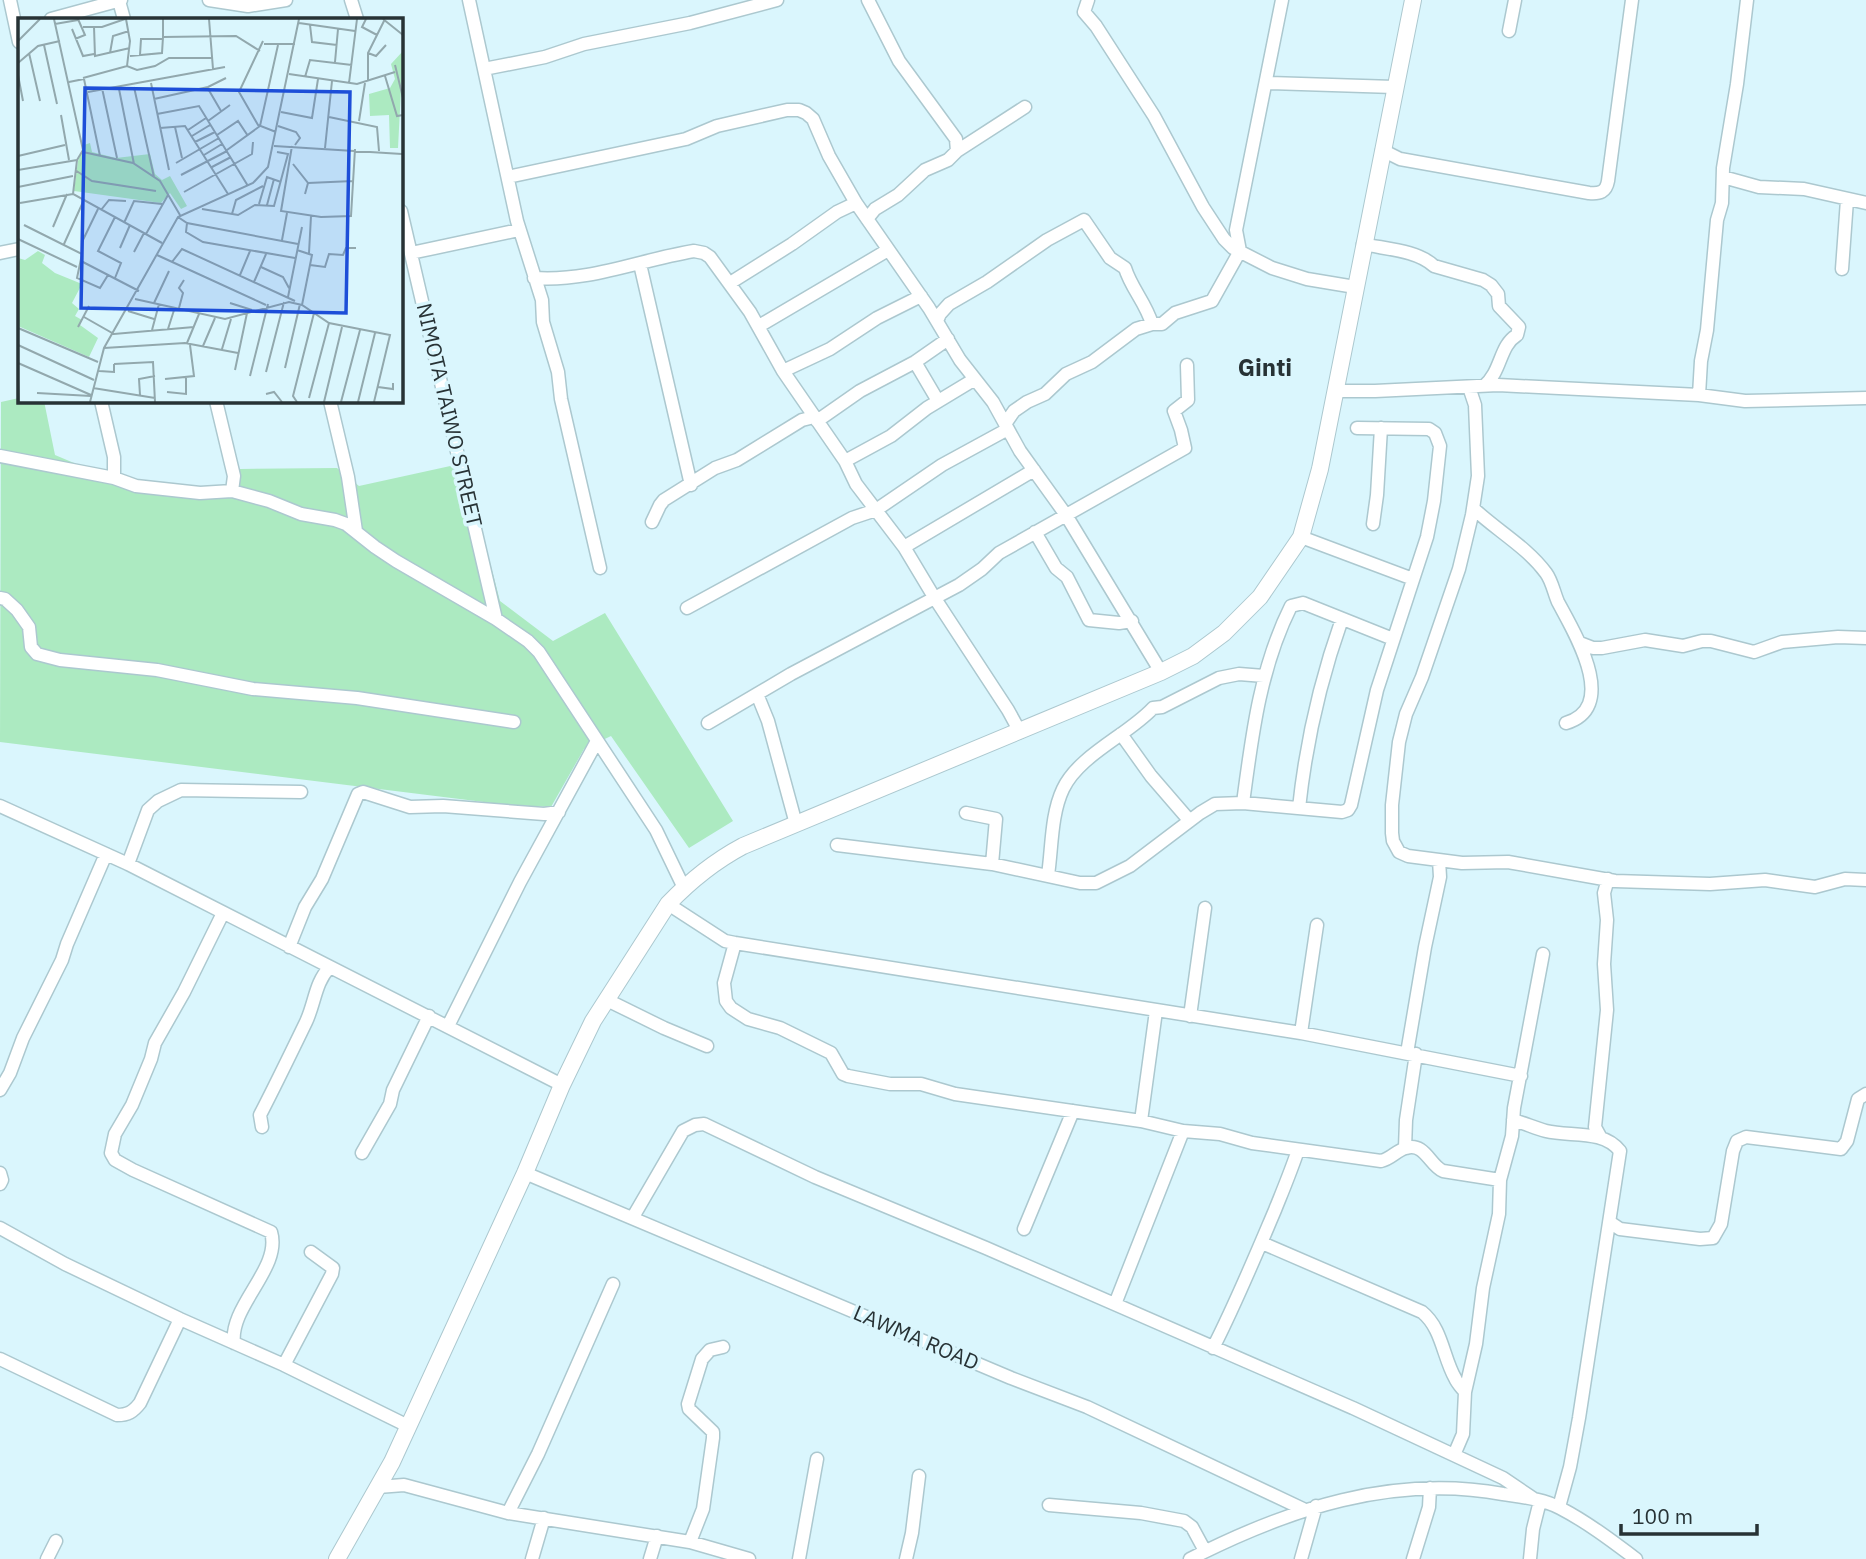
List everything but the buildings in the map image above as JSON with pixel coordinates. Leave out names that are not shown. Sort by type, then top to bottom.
[{"type":"main road","points":[[337,1559],[392,1462],[593,1021],[668,904],[714,862],[743,846],[1020,732],[1193,656],[1246,613],[1267,588],[1301,537],[1320,469],[1413,0]]},
{"type":"street","points":[[10,0],[18,28]]},
{"type":"street","points":[[55,18],[120,0],[124,18]]},
{"type":"street","points":[[209,0],[237,6],[267,5],[286,0]]},
{"type":"street","points":[[351,0],[357,18]]},
{"type":"street","points":[[468,0],[519,230],[542,299],[543,322],[558,372],[561,399],[600,568]]},
{"type":"street","points":[[484,69],[545,57],[583,44],[690,23],[778,0]]},
{"type":"street","points":[[867,0],[900,61],[956,139],[957,151]]},
{"type":"street","points":[[1088,0],[1084,12],[1096,26],[1154,116],[1197,197],[1224,239],[1272,268],[1307,279],[1354,287]]},
{"type":"street","points":[[687,608],[852,519],[876,510],[942,465],[1006,427],[1014,411],[1045,394],[1066,374],[1092,362],[1136,329],[1162,324],[1175,313],[1212,301],[1240,251],[1236,230],[1282,0]]},
{"type":"street","points":[[1509,31],[1514,0]]},
{"type":"street","points":[[1382,150],[1400,159],[1589,193],[1602,192],[1608,181],[1632,0]]},
{"type":"street","points":[[1699,395],[1717,220],[1722,203],[1723,177],[1747,0]]},
{"type":"street","points":[[237,6],[240,18]]},
{"type":"street","points":[[1267,83],[1394,87]]},
{"type":"street","points":[[867,219],[875,209],[898,195],[925,170],[948,160],[957,151],[1025,107]]},
{"type":"street","points":[[508,177],[687,139],[717,127],[787,110],[799,110],[813,119],[829,156],[856,203],[993,402],[1020,451],[1066,515],[1161,672]]},
{"type":"street","points":[[1723,177],[1759,187],[1804,189],[1866,203]]},
{"type":"street","points":[[1842,269],[1847,200]]},
{"type":"street","points":[[730,284],[837,212],[856,203]]},
{"type":"street","name":"NIMOTA TAIWO STREET","points":[[402,215],[496,619]]},
{"type":"street","points":[[937,321],[949,304],[987,282],[1047,240],[1084,220],[1110,258],[1125,268],[1152,324]]},
{"type":"street","points":[[411,253],[519,230]]},
{"type":"street","points":[[1224,239],[1236,230]]},
{"type":"street","points":[[1363,244],[1411,254],[1429,261],[1434,266],[1483,280],[1496,291],[1499,306],[1519,327],[1517,335],[1510,339],[1506,346],[1494,377],[1484,386]]},
{"type":"street","points":[[0,253],[18,249]]},
{"type":"street","points":[[759,326],[888,250]]},
{"type":"street","points":[[534,278],[560,279],[603,273],[682,253],[702,252],[710,257],[759,326],[783,371],[845,461],[856,484],[904,547],[1020,732]]},
{"type":"street","points":[[640,264],[691,485]]},
{"type":"street","points":[[783,371],[830,349],[877,318],[921,296]]},
{"type":"street","points":[[652,522],[664,500],[715,468],[737,460],[802,421],[815,419],[915,362],[948,339]]},
{"type":"street","points":[[915,362],[938,401]]},
{"type":"street","points":[[708,723],[959,585],[999,553],[1185,448],[1174,411],[1188,400],[1187,366]]},
{"type":"street","points":[[845,461],[891,436],[938,401],[975,379]]},
{"type":"street","points":[[1336,391],[1484,386],[1699,395],[1760,401],[1866,398]]},
{"type":"street","points":[[1469,387],[1475,405],[1478,476],[1459,569],[1422,677],[1406,714],[1399,742],[1392,833],[1399,852],[1408,856],[1462,863],[1508,862],[1608,879],[1710,884],[1765,880],[1815,887],[1846,879],[1866,880]]},
{"type":"street","points":[[101,402],[114,457],[114,478]]},
{"type":"street","points":[[216,402],[234,476],[232,491]]},
{"type":"street","points":[[330,402],[348,477],[356,531]]},
{"type":"street","points":[[837,845],[992,864],[1080,883],[1096,883],[1130,866],[1189,820],[1215,804],[1243,803],[1342,812],[1351,805],[1377,690],[1427,537],[1434,501],[1438,438],[1429,429],[1357,428]]},
{"type":"street","points":[[1373,524],[1381,428]]},
{"type":"street","points":[[0,456],[114,478],[136,486],[200,493],[232,491],[269,501],[301,514],[335,520],[356,531],[396,561],[496,619],[539,652],[656,830],[684,888]]},
{"type":"street","points":[[904,547],[1034,470]]},
{"type":"street","points":[[1473,508],[1523,549],[1546,573],[1580,643],[1591,681],[1591,696],[1583,715],[1566,723]]},
{"type":"street","points":[[1035,532],[1056,568],[1067,577],[1089,620],[1119,623],[1132,621]]},
{"type":"street","points":[[1301,537],[1413,579]]},
{"type":"street","points":[[0,598],[17,610],[29,627],[31,647],[37,654],[60,660],[157,670],[253,690],[357,698],[514,722]]},
{"type":"street","points":[[1243,803],[1254,723],[1264,676],[1291,606],[1303,603],[1393,639]]},
{"type":"street","points":[[1298,808],[1311,720],[1342,619]]},
{"type":"street","points":[[1580,643],[1602,648],[1645,640],[1683,646],[1711,641],[1754,652],[1782,642],[1838,637],[1866,638]]},
{"type":"street","points":[[1048,876],[1057,808],[1062,791],[1074,773],[1153,708],[1162,707],[1219,678],[1239,674],[1264,676]]},
{"type":"street","points":[[757,694],[768,721],[796,824]]},
{"type":"street","points":[[1121,734],[1151,776],[1189,820]]},
{"type":"street","points":[[448,1026],[520,882],[597,741]]},
{"type":"street","points":[[128,864],[148,810],[158,801],[181,790],[300,792]]},
{"type":"street","points":[[289,947],[305,907],[322,879],[358,794],[363,792],[410,807],[443,806],[559,813]]},
{"type":"street","points":[[0,806],[128,864],[562,1085]]},
{"type":"street","points":[[966,813],[996,819],[992,864]]},
{"type":"street","points":[[0,1090],[62,960],[106,854]]},
{"type":"street","points":[[1405,1148],[1412,1054],[1425,947],[1440,877],[1439,860]]},
{"type":"street","points":[[1593,1133],[1606,1010],[1604,964],[1607,920],[1604,893],[1608,879]]},
{"type":"street","points":[[668,904],[724,941],[1301,1033],[1521,1076]]},
{"type":"street","points":[[1190,1016],[1205,908]]},
{"type":"street","points":[[223,913],[155,1043],[132,1105],[115,1134],[111,1153],[115,1160],[133,1170],[271,1232],[271,1251],[235,1325],[234,1343]]},
{"type":"street","points":[[1301,1033],[1317,925]]},
{"type":"street","points":[[735,943],[724,983],[726,1001],[731,1009],[748,1019],[780,1028],[831,1053],[843,1074],[890,1084],[921,1084],[955,1094],[1220,1134],[1252,1143],[1381,1161],[1412,1147],[1424,1152],[1436,1169],[1500,1180]]},
{"type":"street","points":[[1454,1455],[1463,1434],[1465,1392],[1499,1214],[1500,1180],[1512,1136],[1543,954]]},
{"type":"street","points":[[262,1127],[260,1115],[307,1019],[317,987],[330,967]]},
{"type":"street","points":[[607,1000],[664,1028],[707,1045]]},
{"type":"street","points":[[1141,1121],[1156,1011]]},
{"type":"street","points":[[362,1153],[390,1104],[393,1090],[429,1016]]},
{"type":"street","points":[[1611,1223],[1620,1228],[1700,1239],[1713,1238],[1721,1224],[1737,1141],[1746,1137],[1841,1149],[1847,1141],[1858,1099],[1866,1094]]},
{"type":"street","points":[[1024,1229],[1073,1111]]},
{"type":"street","points":[[1513,1120],[1547,1131],[1593,1133],[1615,1144],[1620,1151],[1579,1418],[1559,1507]]},
{"type":"street","points":[[633,1217],[683,1130],[704,1124],[826,1181],[1353,1408],[1503,1478],[1537,1500]]},
{"type":"street","points":[[1115,1304],[1183,1130]]},
{"type":"street","points":[[1213,1348],[1262,1243],[1298,1150]]},
{"type":"street","points":[[0,1173],[0,1184]]},
{"type":"street","name":"LAWMA ROAD","points":[[525,1173],[1011,1378],[1087,1407],[1310,1508]]},
{"type":"street","points":[[0,1228],[65,1264],[284,1365],[408,1426]]},
{"type":"street","points":[[1262,1243],[1427,1316],[1442,1343],[1454,1377],[1465,1392]]},
{"type":"street","points":[[284,1365],[332,1274],[332,1268],[311,1252]]},
{"type":"street","points":[[508,1513],[538,1454],[613,1284]]},
{"type":"street","points":[[0,1359],[117,1415],[126,1415],[133,1412],[140,1403],[180,1319]]},
{"type":"street","points":[[690,1542],[703,1509],[713,1438],[712,1432],[689,1409],[688,1404],[702,1359],[710,1350],[723,1348]]},
{"type":"street","points":[[799,1559],[817,1459]]},
{"type":"street","points":[[392,1462],[404,1485]]},
{"type":"street","points":[[906,1559],[919,1476]]},
{"type":"street","points":[[1496,1493],[1503,1478]]},
{"type":"street","points":[[379,1486],[404,1485],[508,1513],[690,1542],[749,1559]]},
{"type":"street","points":[[1413,1559],[1429,1507],[1430,1488]]},
{"type":"street","points":[[1190,1559],[1310,1508],[1368,1493],[1462,1488],[1537,1500],[1559,1507],[1636,1559]]},
{"type":"street","points":[[1530,1559],[1537,1500]]},
{"type":"street","points":[[1049,1504],[1141,1513],[1184,1521],[1192,1527],[1205,1551]]},
{"type":"street","points":[[1300,1559],[1310,1508]]},
{"type":"street","points":[[533,1559],[544,1518]]},
{"type":"street","points":[[650,1559],[657,1536]]},
{"type":"street","points":[[47,1559],[57,1541]]},
{"type":"green space","points":[[18,398],[18,402],[44,402],[55,455],[93,471],[224,495],[240,469],[337,468],[359,486],[464,463],[500,601],[553,641],[605,613],[733,821],[689,848],[611,736],[584,749],[551,807],[508,805],[0,742],[1,402]]},
{"type":"district","name":"Ginti","points":[[1265,368]]}]
